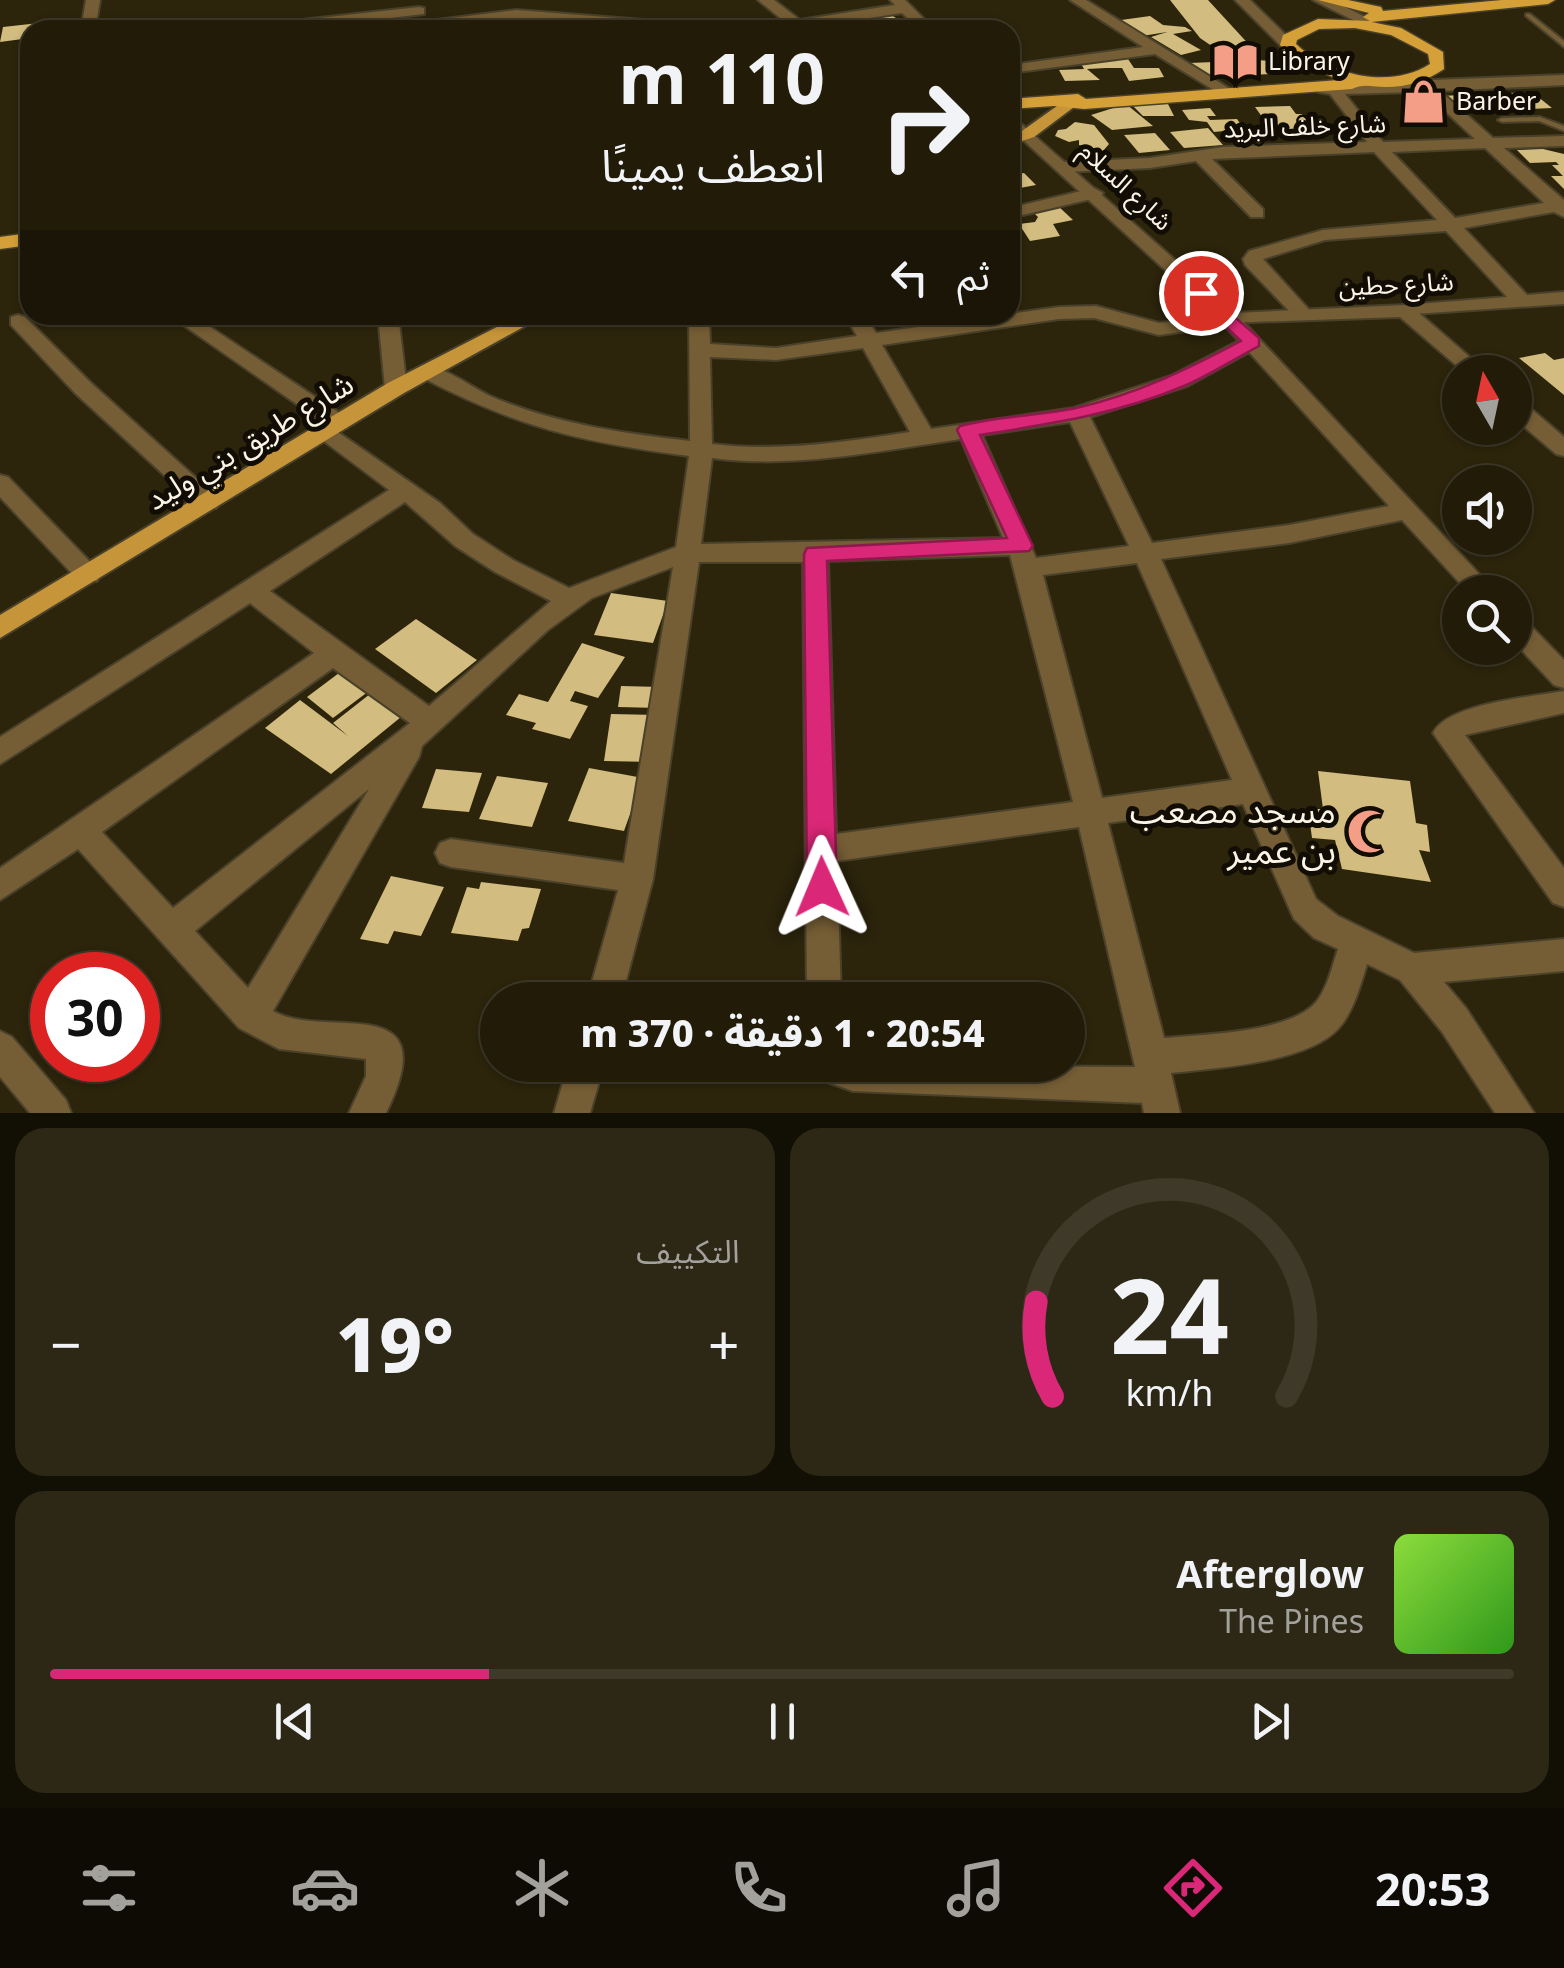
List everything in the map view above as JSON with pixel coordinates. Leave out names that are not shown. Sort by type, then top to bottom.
[{"type":"highway","points":[[1322,0],[1413,13]]},
{"type":"highway","points":[[1064,103],[1284,81],[1297,71],[1292,51],[1294,32],[1358,18],[1548,0]]},
{"type":"highway","points":[[1428,77],[1436,32],[1444,19],[1564,5]]},
{"type":"highway","points":[[1334,23],[1378,26],[1413,37],[1428,77]]},
{"type":"highway","points":[[1292,51],[1330,72],[1377,81]]},
{"type":"highway","points":[[1020,104],[1326,89],[1428,77]]},
{"type":"main road","points":[[1020,136],[1064,103]]},
{"type":"main road","name":"شارع طريق بني وليد","points":[[0,628],[396,388],[516,325]]},
{"type":"street","points":[[516,14],[526,0]]},
{"type":"street","points":[[765,0],[792,20]]},
{"type":"street","points":[[828,0],[847,17]]},
{"type":"street","points":[[1077,0],[1222,89]]},
{"type":"street","points":[[1242,0],[1292,51]]},
{"type":"street","points":[[1322,0],[1378,26]]},
{"type":"street","points":[[834,20],[901,4]]},
{"type":"street","points":[[390,20],[516,14],[640,20]]},
{"type":"street","points":[[1020,68],[1160,48]]},
{"type":"street","points":[[1192,72],[1196,90]]},
{"type":"street","points":[[1428,77],[1488,146],[1561,208]]},
{"type":"street","points":[[1326,89],[1428,77],[1483,83],[1564,80]]},
{"type":"street","points":[[1326,89],[1448,226],[1522,300]]},
{"type":"street","name":"شارع السلام","points":[[1020,138],[1065,166],[1230,319],[1467,575]]},
{"type":"street","name":"شارع خلف البريد","points":[[1065,166],[1202,158],[1223,152],[1488,146],[1564,140]]},
{"type":"street","points":[[1202,158],[1257,213]]},
{"type":"street","points":[[1020,212],[1094,194]]},
{"type":"street","points":[[1302,312],[1254,265],[1252,259],[1256,255],[1323,235],[1448,226],[1561,208]]},
{"type":"street","name":"شارع حطين","points":[[1020,319],[1096,312],[1140,328],[1159,329],[1302,312],[1405,310],[1564,298]]},
{"type":"street","points":[[1405,310],[1457,355]]},
{"type":"street","points":[[22,325],[83,388],[208,502]]},
{"type":"street","points":[[194,325],[332,428],[464,540],[504,566],[568,598]]},
{"type":"street","points":[[389,325],[396,388]]},
{"type":"street","points":[[609,982],[637,879],[673,664],[701,452],[700,325]]},
{"type":"street","points":[[860,325],[923,435]]},
{"type":"street","name":"شارع حطين","points":[[701,350],[776,354],[983,325]]},
{"type":"street","points":[[426,372],[492,405],[540,423],[597,437],[752,456],[826,452],[1077,414],[1179,381],[1253,342]]},
{"type":"street","points":[[1077,414],[1146,555],[1305,908],[1312,918],[1356,944],[1412,969],[1454,1020],[1516,1113]]},
{"type":"street","points":[[1532,421],[1564,450]]},
{"type":"street","points":[[968,430],[1025,557],[1157,1086]]},
{"type":"street","points":[[0,484],[88,575]]},
{"type":"street","points":[[0,752],[403,492]]},
{"type":"street","points":[[170,930],[424,728],[568,598],[685,553],[1146,555],[1289,534],[1405,511]]},
{"type":"street","points":[[815,554],[824,982]]},
{"type":"street","points":[[250,589],[424,728]]},
{"type":"street","points":[[1532,644],[1564,677]]},
{"type":"street","points":[[0,886],[333,654]]},
{"type":"street","points":[[1564,702],[1460,722],[1447,733],[1564,893]]},
{"type":"street","points":[[252,1016],[424,728]]},
{"type":"street","points":[[821,850],[1250,790]]},
{"type":"street","points":[[82,832],[252,1016],[276,1032],[364,1040],[379,1046],[385,1055],[384,1075],[368,1113]]},
{"type":"street","points":[[450,854],[637,879]]},
{"type":"street","points":[[1063,1082],[1157,1086],[1226,1049],[1308,1031],[1326,1016],[1356,944]]},
{"type":"street","points":[[1412,969],[1564,954]]},
{"type":"street","points":[[0,1049],[53,1113]]},
{"type":"street","points":[[572,1113],[581,1082]]},
{"type":"lane","points":[[1528,15],[1564,46]]},
{"type":"lane","points":[[1502,120],[1540,119],[1564,129]]},
{"type":"building","points":[[1170,0],[1208,0],[1254,50],[1219,51],[1200,38]]},
{"type":"building","points":[[888,13],[896,18],[870,20],[866,16]]},
{"type":"building","points":[[1150,16],[1163,25],[1192,31],[1173,34],[1201,50],[1181,55],[1151,37],[1167,32],[1142,36],[1121,20]]},
{"type":"building","points":[[20,25],[20,39],[0,42],[3,27]]},
{"type":"building","points":[[1128,59],[1134,68],[1159,68],[1164,77],[1129,81],[1122,68],[1106,68],[1087,69],[1100,80],[1065,81],[1059,70],[1084,69],[1079,60]]},
{"type":"building","points":[[1217,60],[1271,61],[1271,74],[1230,76]]},
{"type":"building","points":[[1214,62],[1228,75],[1205,76],[1189,63]]},
{"type":"building","points":[[1532,92],[1552,108],[1458,112],[1440,96]]},
{"type":"building","points":[[1167,102],[1174,116],[1143,116],[1130,103]]},
{"type":"building","points":[[1126,104],[1153,126],[1112,130],[1091,115]]},
{"type":"building","points":[[1290,106],[1296,114],[1302,114],[1316,133],[1284,133],[1281,128],[1270,128],[1255,107]]},
{"type":"building","points":[[1210,108],[1216,116],[1207,116],[1210,120],[1237,119],[1244,129],[1214,132],[1207,122],[1189,120],[1182,110]]},
{"type":"building","points":[[1075,122],[1094,125],[1109,144],[1103,151],[1079,145],[1079,140],[1069,142],[1055,136],[1058,130]]},
{"type":"building","points":[[1208,128],[1223,145],[1184,148],[1170,132]]},
{"type":"building","points":[[1155,133],[1170,150],[1139,153],[1124,135]]},
{"type":"building","points":[[1543,149],[1564,154],[1564,189],[1551,176],[1563,176],[1552,165],[1559,165],[1556,162],[1530,163],[1517,150]]},
{"type":"building","points":[[1024,173],[1036,185],[1020,188],[1020,174]]},
{"type":"building","points":[[1057,205],[1073,220],[1053,224],[1060,236],[1030,241],[1020,224],[1035,222],[1038,217],[1031,210]]},
{"type":"building","points":[[1545,353],[1554,360],[1564,358],[1564,395],[1532,369],[1532,356]]},
{"type":"building","points":[[611,593],[668,601],[653,643],[594,635]]},
{"type":"building","points":[[416,619],[477,660],[436,693],[375,649]]},
{"type":"building","points":[[582,643],[625,657],[598,698],[575,691],[570,701],[588,706],[570,739],[532,729],[536,723],[506,715],[519,694],[548,702]]},
{"type":"building","points":[[343,670],[369,691],[333,718],[307,697]]},
{"type":"building","points":[[621,686],[661,687],[658,708],[618,707]]},
{"type":"building","points":[[370,694],[401,717],[331,774],[265,728],[300,700],[348,736],[333,723]]},
{"type":"building","points":[[611,714],[658,715],[652,762],[604,761]]},
{"type":"building","points":[[589,768],[643,778],[624,831],[568,821]]},
{"type":"building","points":[[436,769],[482,773],[469,812],[422,808]]},
{"type":"building","name":"مسجد مصعب بن عمير","points":[[1318,771],[1410,781],[1416,823],[1427,825],[1430,852],[1419,850],[1431,882],[1342,869],[1335,840],[1312,838],[1308,809],[1323,809]]},
{"type":"building","points":[[497,776],[548,783],[532,827],[479,819]]},
{"type":"building","points":[[391,876],[444,887],[421,936],[394,931],[388,944],[360,939]]},
{"type":"building","points":[[481,882],[541,889],[529,928],[522,929],[518,941],[451,933],[467,887],[479,889]]},
{"type":"place","name":"Library","points":[[1235,61]]},
{"type":"place","name":"Barber","points":[[1423,101]]},
{"type":"place","name":"مسجد مصعب بن عمير","points":[[1369,831]]},
{"type":"route","points":[[822,887],[815,554],[1022,546],[968,430],[1077,414],[1140,395],[1179,381],[1253,342],[1201,293]]}]
